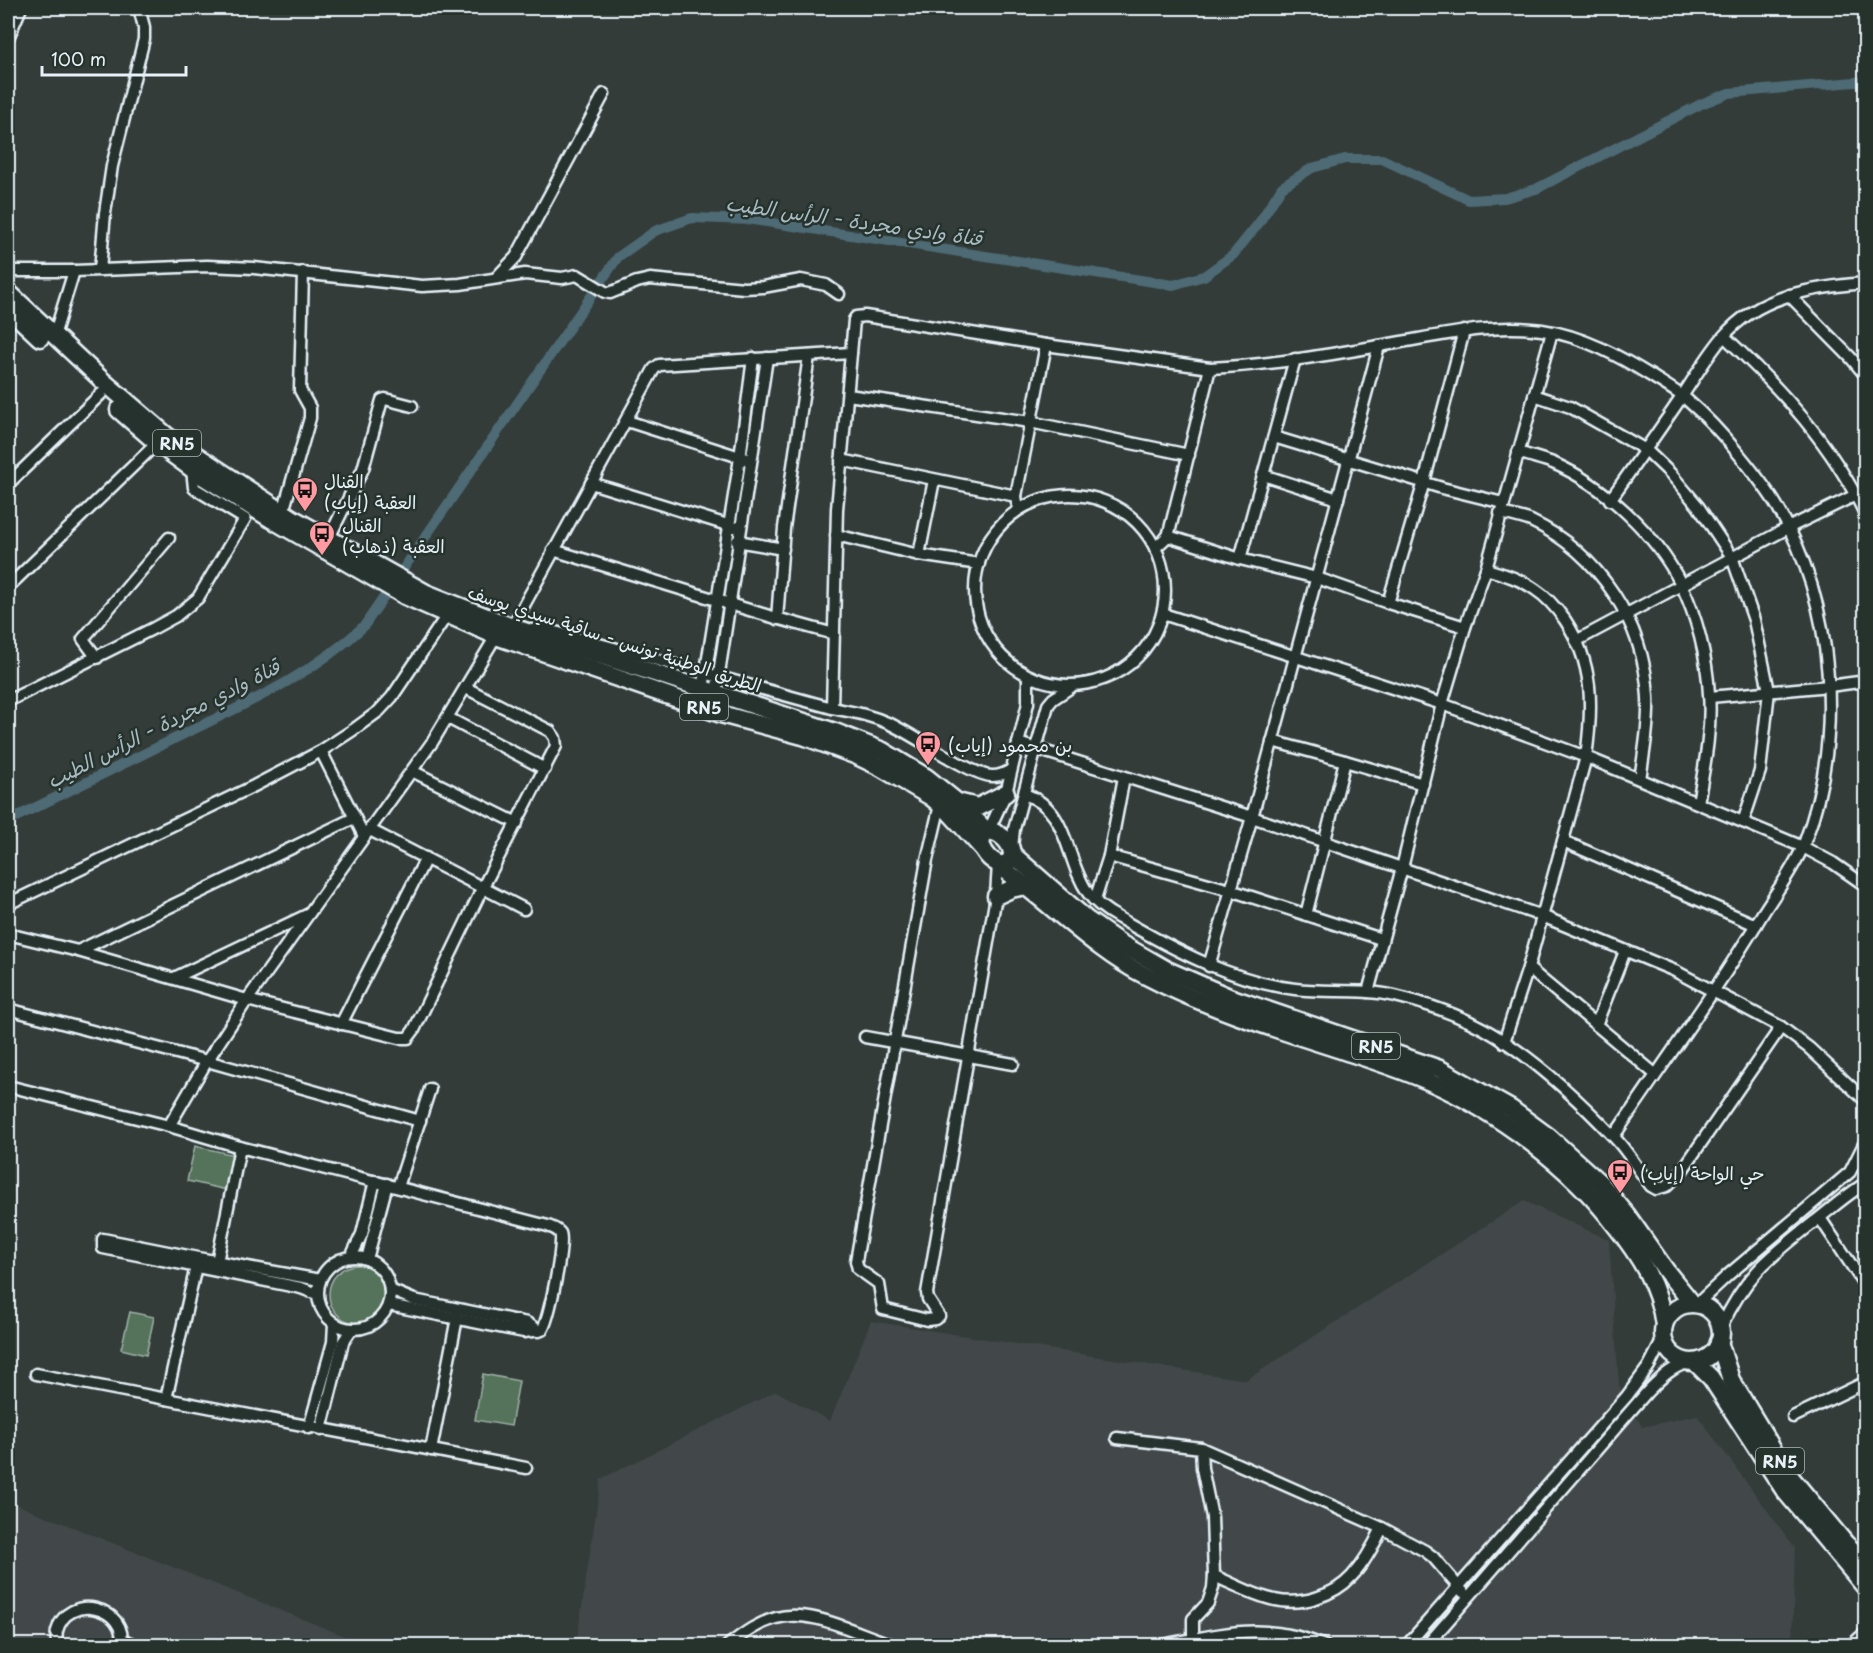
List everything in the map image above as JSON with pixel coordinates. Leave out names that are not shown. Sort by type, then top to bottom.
[{"type":"highway","name":"الطريق الوطنية تونس - ساقية سيدي يوسف","points":[[8,292],[167,436],[284,512],[329,538],[369,568]]},
{"type":"highway","name":"الطريق الوطنية تونس - ساقية سيدي يوسف","points":[[8,308],[101,394],[157,443],[192,469],[271,519],[369,568],[447,615],[496,636],[721,714],[832,746],[880,767],[949,804],[988,832]]},
{"type":"highway","name":"الطريق الوطنية تونس - ساقية سيدي يوسف","points":[[408,590],[460,608],[711,683],[883,751],[919,772],[949,804],[983,849]]},
{"type":"highway","points":[[949,804],[978,807],[1006,793]]},
{"type":"highway","name":"RN5","points":[[988,832],[994,831],[1002,836],[1012,851],[1086,919],[1130,950],[1228,998],[1440,1070],[1510,1109],[1549,1137],[1601,1184],[1627,1215],[1667,1272],[1695,1304],[1713,1312],[1731,1380],[1788,1474],[1845,1543],[1866,1563]]},
{"type":"highway","points":[[983,849],[982,838],[988,832]]},
{"type":"highway","name":"RN5","points":[[983,849],[1094,943],[1144,975],[1232,1013],[1421,1078],[1464,1099],[1511,1128],[1564,1171],[1604,1210],[1645,1268],[1657,1291],[1667,1348],[1682,1360],[1693,1362],[1711,1378],[1784,1490],[1866,1588]]},
{"type":"highway","points":[[998,864],[1008,863],[1012,851]]},
{"type":"highway","points":[[996,896],[1026,886]]},
{"type":"highway","points":[[1664,1332],[1668,1316],[1674,1309],[1683,1305],[1695,1304]]},
{"type":"highway","points":[[1693,1362],[1712,1354],[1720,1335]]},
{"type":"highway","points":[[1855,1646],[1866,1636]]},
{"type":"street","points":[[8,38],[21,8]]},
{"type":"street","points":[[100,270],[105,205],[112,166],[144,39],[144,27],[139,8]]},
{"type":"street","points":[[494,279],[516,258],[604,94]]},
{"type":"street","points":[[8,271],[207,266],[303,272],[422,286],[525,274],[562,278],[577,275],[605,292],[614,292],[650,279],[744,288],[801,280],[826,285],[839,294]]},
{"type":"street","points":[[54,336],[74,271]]},
{"type":"street","points":[[284,512],[310,418],[310,408],[300,390],[303,272]]},
{"type":"street","points":[[1610,500],[1646,450],[1701,365],[1740,320],[1789,295],[1828,286],[1866,283]]},
{"type":"street","points":[[1789,295],[1866,376]]},
{"type":"street","points":[[832,708],[836,535],[841,460],[854,320],[860,315],[1209,368],[1248,366],[1464,332],[1507,328],[1552,332],[1607,350],[1682,396],[1724,436],[1776,505],[1803,564],[1825,640],[1829,686],[1826,758],[1803,847],[1713,990],[1614,1136]]},
{"type":"street","points":[[1388,603],[1424,482],[1464,332]]},
{"type":"street","points":[[1368,992],[1402,868],[1442,704],[1464,627],[1486,568],[1552,332]]},
{"type":"street","points":[[1724,336],[1805,419],[1840,469],[1861,493],[1866,516]]},
{"type":"street","points":[[1018,510],[1016,496],[1046,345]]},
{"type":"street","points":[[1209,966],[1252,817],[1380,346]]},
{"type":"street","points":[[514,624],[654,369],[659,365],[851,353]]},
{"type":"street","points":[[777,619],[792,472],[810,356]]},
{"type":"street","points":[[745,459],[753,358]]},
{"type":"street","points":[[711,683],[717,600],[734,527],[745,459],[767,358]]},
{"type":"street","points":[[1240,559],[1295,359]]},
{"type":"street","points":[[1155,548],[1168,536],[1209,368]]},
{"type":"street","points":[[8,484],[101,394]]},
{"type":"street","points":[[848,395],[1030,422],[1189,455]]},
{"type":"street","points":[[1534,395],[1570,407],[1646,450],[1670,473],[1698,506],[1732,557],[1754,620],[1769,691],[1760,771],[1743,822]]},
{"type":"street","points":[[329,538],[363,469],[382,400],[412,406]]},
{"type":"street","points":[[627,421],[745,459]]},
{"type":"street","points":[[1274,438],[1350,459],[1501,508],[1528,520],[1568,544],[1585,558],[1627,613],[1644,670],[1648,698],[1640,779]]},
{"type":"street","points":[[8,588],[157,443]]},
{"type":"street","points":[[1518,452],[1552,463],[1576,475],[1628,514],[1659,551],[1681,584],[1693,614],[1704,657],[1710,697],[1707,741],[1698,803]]},
{"type":"street","points":[[841,460],[1016,496]]},
{"type":"street","points":[[8,701],[97,658],[189,608],[206,587],[245,519],[194,488],[192,469]]},
{"type":"street","points":[[1263,475],[1338,499]]},
{"type":"street","points":[[919,555],[934,480]]},
{"type":"street","points":[[591,483],[734,527]]},
{"type":"street","points":[[1576,641],[1732,557],[1861,493]]},
{"type":"street","points":[[1012,851],[1014,829],[1050,702],[1071,687],[1114,675],[1131,662],[1150,640],[1163,614],[1166,590],[1161,560],[1155,548],[1135,522],[1124,511],[1091,498],[1068,495],[1047,498],[1018,510],[996,531],[983,550],[979,564],[976,578],[976,601],[982,625],[995,647],[1017,670],[1040,683],[1071,687]]},
{"type":"street","points":[[711,683],[728,603],[737,541],[734,527]]},
{"type":"street","points":[[836,535],[919,555],[979,564]]},
{"type":"street","points":[[1168,536],[1240,559],[1317,578],[1464,627]]},
{"type":"street","points":[[97,658],[83,639],[169,538]]},
{"type":"street","points":[[737,541],[783,549]]},
{"type":"street","points":[[553,550],[777,619],[834,634]]},
{"type":"street","points":[[1486,568],[1513,577],[1538,591],[1561,615],[1576,641],[1586,666],[1591,700],[1591,722],[1586,757],[1528,968],[1504,1042]]},
{"type":"street","points":[[1163,614],[1442,704],[1586,757],[1803,847],[1833,863],[1866,886]]},
{"type":"street","points":[[8,904],[244,791],[321,751],[368,720],[385,704],[398,689],[447,615]]},
{"type":"street","points":[[169,1125],[207,1060],[247,1000],[448,718],[496,636]]},
{"type":"street","points":[[988,832],[1006,793],[1029,698],[1028,678]]},
{"type":"street","points":[[1710,697],[1866,681]]},
{"type":"street","points":[[711,683],[853,711],[882,720],[919,739],[959,764],[986,775],[993,776],[1011,770]]},
{"type":"street","points":[[8,934],[78,951],[247,1000],[399,1038],[408,1038],[412,1035],[483,887],[556,746],[554,735],[466,688]]},
{"type":"street","points":[[448,718],[545,769]]},
{"type":"street","points":[[1272,741],[1423,784]]},
{"type":"street","points":[[1018,743],[1252,817],[1542,916],[1675,971],[1781,1027],[1809,1048],[1866,1101]]},
{"type":"street","points":[[321,751],[354,818],[367,833],[426,858],[524,909]]},
{"type":"street","points":[[1306,915],[1345,761]]},
{"type":"street","points":[[412,771],[517,823]]},
{"type":"street","points":[[1095,900],[1109,856],[1124,777]]},
{"type":"street","points":[[1024,794],[1043,801],[1057,820],[1087,891],[1119,918],[1209,966],[1257,982],[1294,989],[1393,995],[1468,1021],[1504,1042],[1573,1098],[1614,1136],[1651,1186],[1661,1188],[1681,1173],[1781,1027]]},
{"type":"street","points":[[949,804],[927,860],[856,1266],[879,1284],[883,1309],[927,1320],[939,1316],[929,1301],[927,1293],[996,896],[998,864]]},
{"type":"street","points":[[78,951],[354,818]]},
{"type":"street","points":[[1563,841],[1755,925]]},
{"type":"street","points":[[1109,856],[1230,890],[1381,939]]},
{"type":"street","points":[[341,1024],[426,858]]},
{"type":"street","points":[[174,978],[310,914]]},
{"type":"street","points":[[1596,1025],[1625,951]]},
{"type":"street","points":[[1528,968],[1655,1074]]},
{"type":"street","points":[[8,1009],[207,1060],[420,1121]]},
{"type":"street","points":[[865,1037],[1013,1064]]},
{"type":"street","points":[[8,1086],[169,1125],[240,1147],[548,1226],[559,1232],[561,1245],[551,1300],[546,1323],[539,1331],[524,1332],[388,1305]]},
{"type":"street","points":[[367,1259],[392,1185],[420,1121],[430,1089]]},
{"type":"street","points":[[1695,1304],[1850,1172],[1866,1140]]},
{"type":"street","points":[[216,1266],[240,1147]]},
{"type":"street","points":[[351,1257],[362,1234],[375,1181]]},
{"type":"street","points":[[1720,1335],[1733,1302],[1766,1261],[1866,1183]]},
{"type":"street","points":[[1820,1218],[1866,1287]]},
{"type":"street","points":[[197,1263],[103,1239],[103,1248],[197,1263],[216,1266],[320,1280]]},
{"type":"street","points":[[351,1257],[367,1259],[383,1271],[390,1290],[388,1305],[383,1316],[374,1324],[363,1329],[351,1330],[334,1324],[322,1311],[317,1294],[320,1280],[332,1264],[351,1257]]},
{"type":"street","points":[[166,1399],[197,1263]]},
{"type":"street","points":[[216,1266],[317,1294]]},
{"type":"street","points":[[390,1290],[414,1300],[527,1323],[539,1331]]},
{"type":"street","points":[[431,1450],[457,1318]]},
{"type":"street","points":[[309,1428],[333,1342],[334,1324]]},
{"type":"street","points":[[321,1430],[343,1342],[351,1330]]},
{"type":"street","points":[[1406,1646],[1627,1396],[1649,1366],[1664,1332]]},
{"type":"street","points":[[1426,1646],[1647,1392],[1668,1371],[1678,1365],[1693,1362]]},
{"type":"street","points":[[36,1374],[526,1468]]},
{"type":"street","points":[[1793,1417],[1866,1382]]},
{"type":"street","points":[[1117,1437],[1201,1448],[1382,1528],[1433,1557],[1468,1599]]},
{"type":"street","points":[[1192,1640],[1193,1619],[1208,1603],[1214,1588],[1212,1517],[1202,1468],[1201,1448]]},
{"type":"street","points":[[1214,1576],[1248,1592],[1274,1600],[1287,1602],[1318,1597],[1336,1589],[1351,1578],[1382,1528]]},
{"type":"street","points":[[57,1646],[57,1631],[63,1619],[82,1608],[98,1608],[110,1614],[120,1627],[122,1642],[138,1646]]},
{"type":"street","points":[[727,1646],[764,1622],[791,1615],[824,1622],[898,1646]]},
{"type":"street","points":[[1156,1646],[1251,1630],[1273,1631],[1307,1638],[1325,1646]]},
{"type":"shaded area","points":[[1524,1201],[1609,1240],[1619,1385],[1642,1427],[1697,1415],[1795,1548],[1792,1645],[576,1646],[601,1479],[776,1391],[830,1421],[871,1321],[1246,1380]]},
{"type":"shaded area","points":[[8,1501],[367,1645],[8,1645]]},
{"type":"green space","points":[[195,1146],[234,1155],[227,1190],[187,1181]]},
{"type":"green space","points":[[358,1265],[374,1270],[382,1278],[387,1294],[382,1310],[374,1318],[358,1323],[342,1318],[334,1310],[329,1294],[334,1278],[342,1270]]},
{"type":"green space","points":[[130,1312],[154,1317],[146,1355],[121,1349]]},
{"type":"green space","points":[[483,1374],[519,1381],[511,1426],[475,1420]]},
{"type":"waterway","name":"قناة وادي مجردة - الرأس الطيب","points":[[8,821],[280,686],[324,659],[364,626],[618,257],[655,231],[692,218],[753,220],[1173,285],[1204,276],[1233,255],[1259,223],[1282,187],[1312,168],[1345,159],[1382,159],[1469,200],[1505,198],[1536,189],[1701,104],[1729,93],[1866,81]]},
{"type":"place","name":"القنال العقبة (إياب)","points":[[305,513]]},
{"type":"place","name":"القنال العقبة (ذهاب)","points":[[322,557]]},
{"type":"place","name":"بن محمود (إياب)","points":[[928,767]]},
{"type":"place","name":"حي الواحة (إياب)","points":[[1620,1195]]}]
